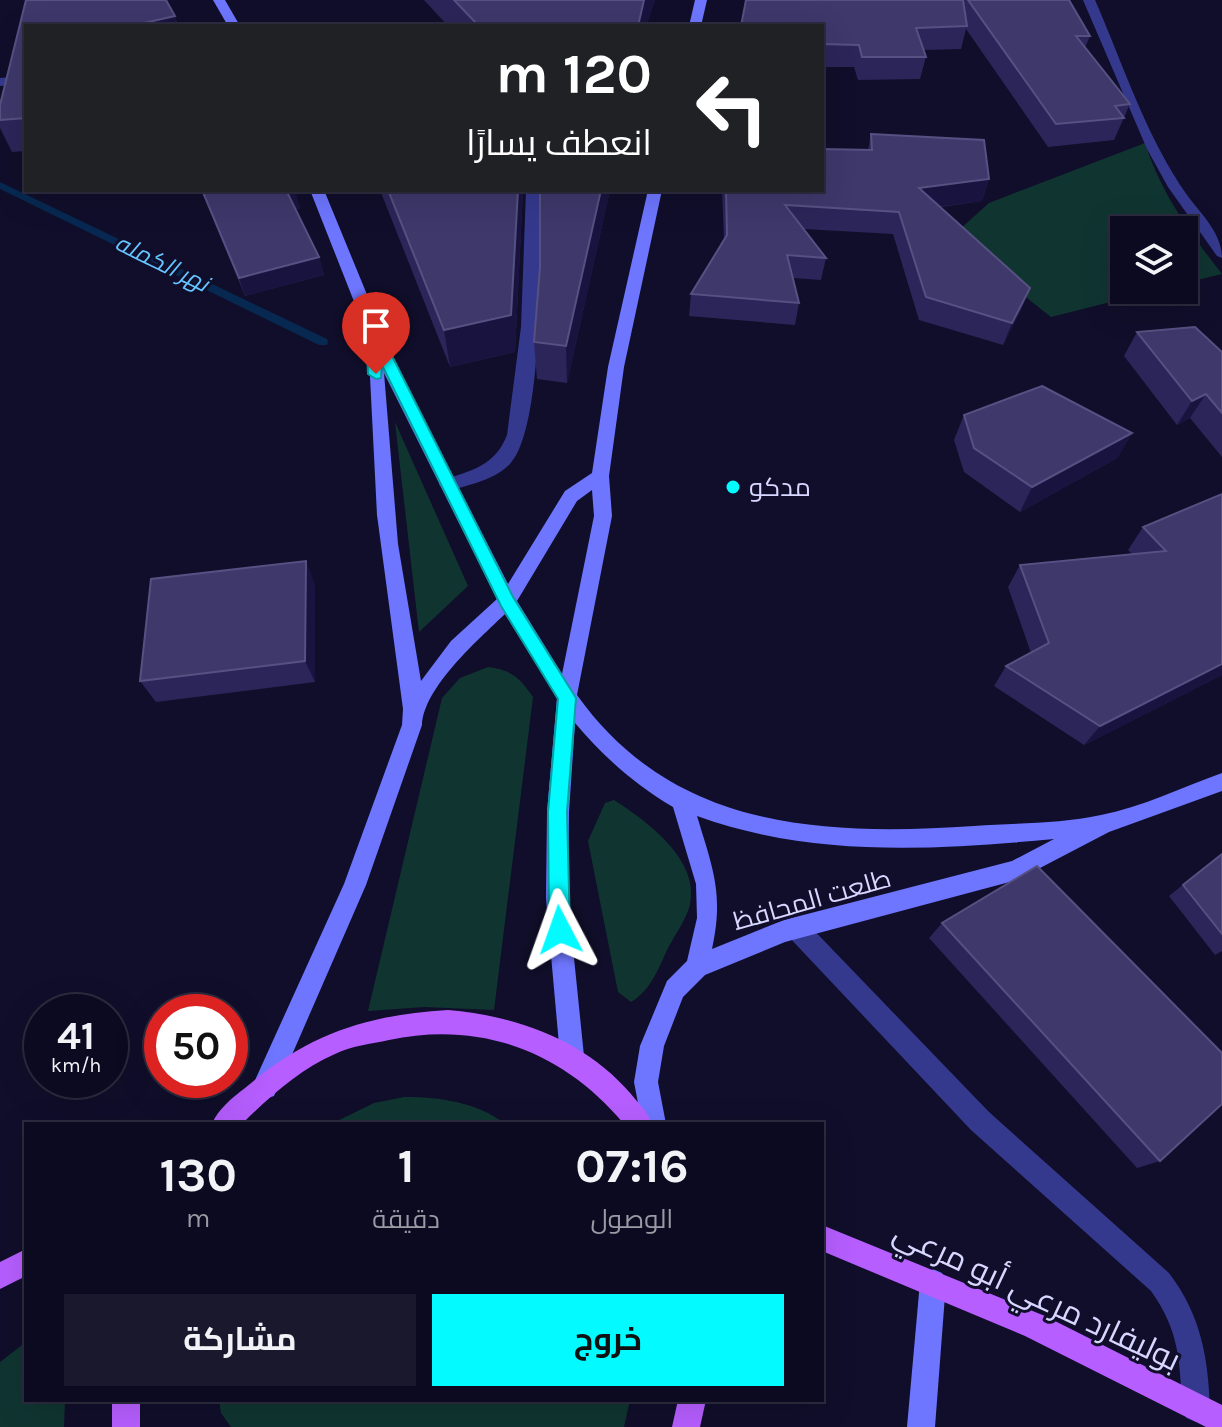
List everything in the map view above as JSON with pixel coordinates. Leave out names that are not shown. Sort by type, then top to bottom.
[{"type":"main road","points":[[219,0],[233,24]]},
{"type":"main road","points":[[695,24],[701,0]]},
{"type":"main road","points":[[265,1087],[355,885],[412,725],[415,704],[391,561],[373,332],[357,282],[318,192]]},
{"type":"main road","points":[[572,1056],[557,899],[558,812],[567,698],[603,516],[600,476],[616,367],[655,192]]},
{"type":"main road","name":"طلعت المحافظ","points":[[373,332],[507,601],[567,698],[632,768],[682,801],[733,819],[799,832],[857,836],[956,836],[1102,825]]},
{"type":"main road","points":[[415,704],[458,647],[507,601],[571,496],[600,476]]},
{"type":"main road","name":"طلعت المحافظ","points":[[654,1122],[646,1082],[652,1046],[675,989],[697,967],[796,928],[1017,870],[1102,825],[1222,782]]},
{"type":"main road","points":[[682,801],[707,884],[708,918],[697,967]]},
{"type":"main road","points":[[226,1122],[265,1087],[327,1045],[410,1020],[494,1024],[572,1056],[620,1096],[639,1122]]},
{"type":"main road","name":"بوليفارد مرعي أبو مرعي","points":[[824,1239],[1035,1326],[1222,1420]]},
{"type":"main road","points":[[0,1276],[24,1263]]},
{"type":"main road","points":[[921,1427],[933,1282]]},
{"type":"main road","points":[[126,1402],[126,1427]]},
{"type":"main road","points":[[686,1427],[692,1402]]},
{"type":"street","points":[[1089,0],[1154,149],[1175,187],[1222,253]]},
{"type":"street","points":[[0,82],[24,80]]},
{"type":"street","points":[[448,485],[496,465],[507,456],[515,441],[523,390],[533,192]]},
{"type":"street","points":[[796,928],[980,1121],[1160,1282],[1179,1305],[1190,1333],[1196,1408]]},
{"type":"green space","points":[[1145,143],[1159,179],[1181,216],[1110,216],[1110,302],[1051,317],[998,275],[939,248],[989,203]]},
{"type":"green space","points":[[1198,242],[1199,243],[1222,274],[1198,280]]},
{"type":"green space","points":[[395,422],[468,586],[419,632]]},
{"type":"green space","points":[[488,667],[515,676],[533,697],[494,1010],[425,1007],[368,1011],[442,698],[460,678]]},
{"type":"green space","points":[[614,800],[640,818],[667,843],[679,857],[691,887],[686,915],[657,971],[644,991],[631,1002],[618,992],[588,841],[605,803]]},
{"type":"green space","points":[[404,1097],[458,1102],[482,1110],[502,1122],[335,1122],[374,1103]]},
{"type":"green space","points":[[24,1344],[24,1402],[65,1402],[64,1427],[0,1427],[0,1362]]},
{"type":"green space","points":[[219,1402],[630,1402],[624,1427],[231,1427],[221,1413]]},
{"type":"building","points":[[26,0],[166,0],[175,16],[140,24],[24,24],[24,118],[0,120],[0,105]]},
{"type":"building","points":[[454,0],[644,0],[638,24],[477,24]]},
{"type":"building","points":[[746,0],[963,0],[967,26],[916,28],[926,57],[862,57],[859,45],[824,44],[824,24],[741,24]]},
{"type":"building","points":[[968,0],[1069,0],[1090,36],[1076,36],[1130,104],[1115,106],[1124,118],[1056,124]]},
{"type":"building","points":[[871,134],[984,140],[989,179],[919,188],[1030,288],[1012,323],[926,297],[899,212],[785,205],[826,258],[787,255],[799,303],[691,294],[727,235],[726,192],[824,192],[824,149],[872,150]]},
{"type":"building","points":[[203,192],[287,192],[319,257],[239,278]]},
{"type":"building","points":[[389,192],[518,192],[511,315],[444,330]]},
{"type":"building","points":[[540,192],[601,192],[566,346],[534,342],[540,268]]},
{"type":"building","points":[[1195,327],[1222,352],[1222,413],[1206,394],[1192,401],[1137,332]]},
{"type":"building","points":[[1042,386],[1132,433],[1032,487],[974,448],[964,415]]},
{"type":"building","points":[[1222,494],[1222,664],[1100,726],[1006,666],[1049,643],[1020,565],[1166,551],[1143,527]]},
{"type":"building","points":[[306,561],[305,661],[140,681],[151,579]]},
{"type":"building","points":[[1222,854],[1222,934],[1183,885]]},
{"type":"building","points":[[1037,866],[1222,1053],[1222,1104],[1160,1161],[942,923]]},
{"type":"waterway","name":"نهر الكمله","points":[[0,185],[323,342]]},
{"type":"place","name":"مدكو","points":[[733,487]]},
{"type":"route","points":[[376,374],[373,332],[507,601],[567,698],[558,812],[557,899],[560,930]]}]
